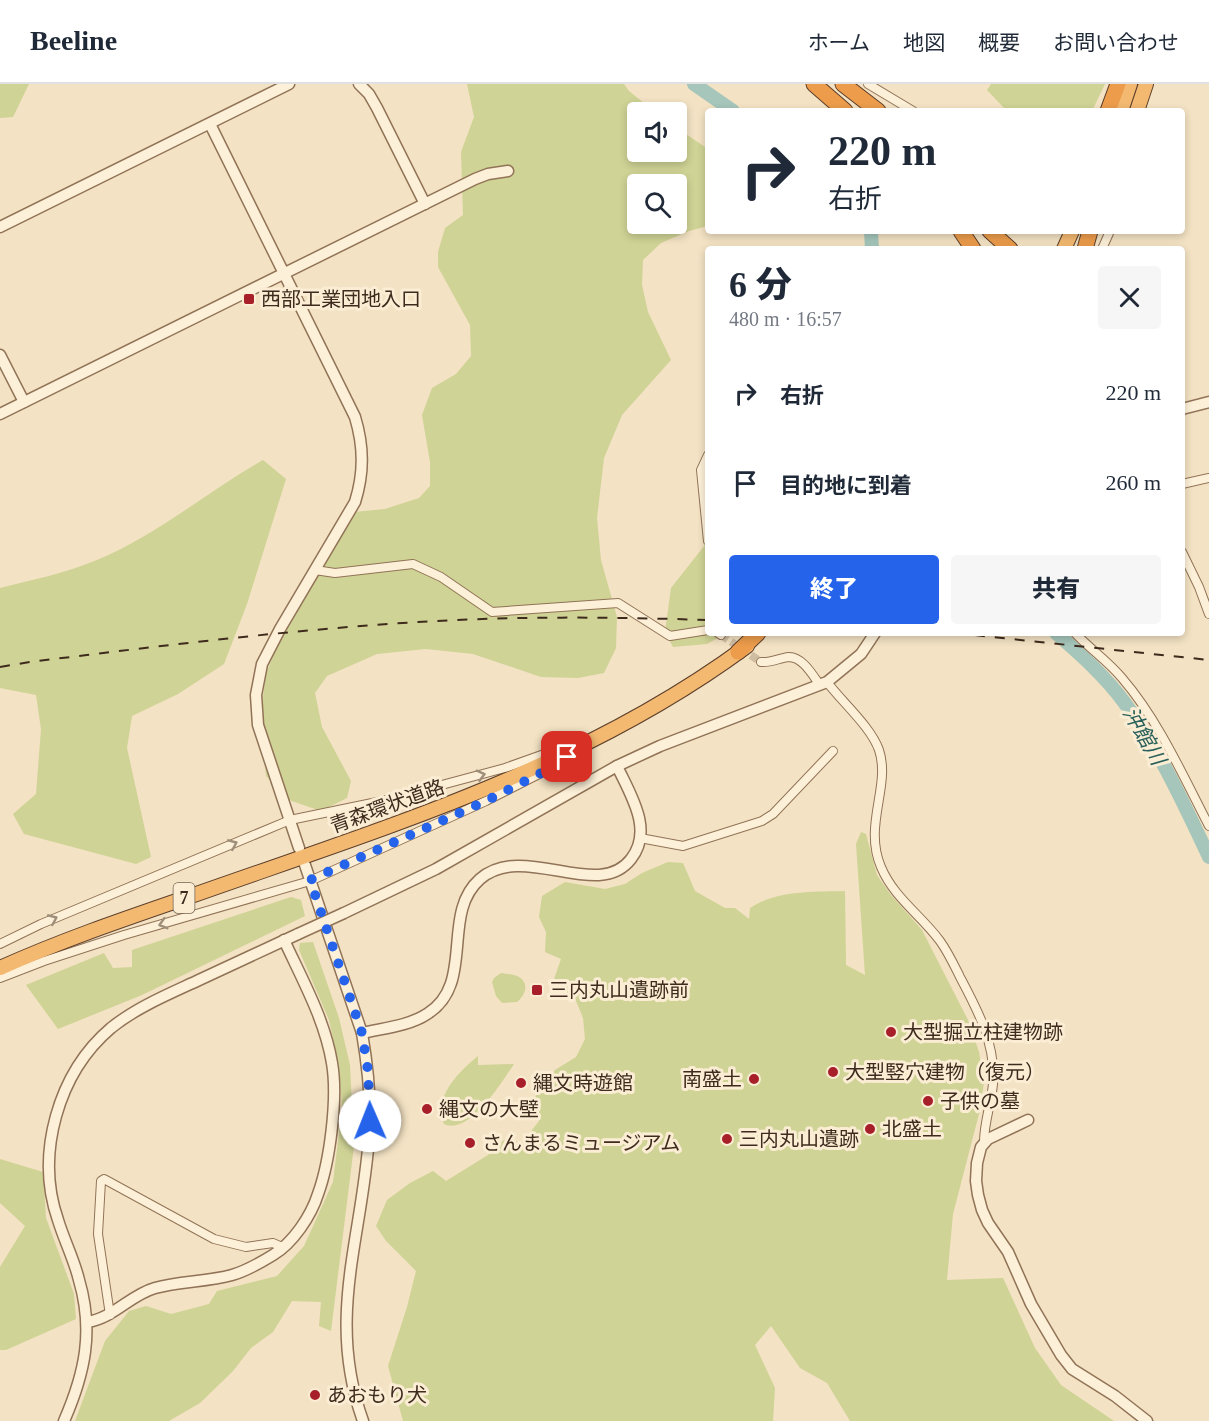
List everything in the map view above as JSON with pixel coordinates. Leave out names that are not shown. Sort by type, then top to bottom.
[{"type":"highway","points":[[814,84],[842,108]]},
{"type":"highway","points":[[831,84],[858,108]]},
{"type":"highway","points":[[843,84],[874,108]]},
{"type":"highway","points":[[1109,108],[1119,84]]},
{"type":"highway","points":[[1122,108],[1130,84]]},
{"type":"highway","points":[[1138,108],[1146,84]]},
{"type":"highway","points":[[993,234],[1007,246]]},
{"type":"highway","points":[[1007,234],[1020,246]]},
{"type":"highway","points":[[748,643],[765,636]]},
{"type":"highway","name":"青森環状道路","points":[[0,968],[134,916],[452,804],[582,747],[671,696],[748,643]]},
{"type":"street","points":[[0,227],[289,84]]},
{"type":"street","points":[[359,84],[369,94],[377,108],[425,204]]},
{"type":"street","points":[[868,84],[908,108]]},
{"type":"street","points":[[210,124],[355,417],[363,454],[355,502],[269,648],[257,678],[258,725],[299,848]]},
{"type":"street","points":[[0,414],[425,204],[488,174],[508,171]]},
{"type":"street","points":[[0,355],[24,402]]},
{"type":"street","points":[[1185,408],[1209,402]]},
{"type":"street","points":[[705,461],[701,470],[705,511]]},
{"type":"street","points":[[1185,483],[1209,478]]},
{"type":"street","points":[[1185,558],[1209,614]]},
{"type":"street","points":[[315,570],[335,573],[413,564],[441,577],[492,612],[618,603],[670,636],[705,630]]},
{"type":"street","points":[[64,1421],[77,1392],[83,1367],[87,1345],[87,1322],[79,1278],[57,1217],[50,1179],[49,1156],[52,1127],[74,1074],[90,1051],[110,1029],[135,1011],[436,869],[617,766],[660,746],[823,684],[861,654],[873,636]]},
{"type":"street","points":[[1079,636],[1104,657],[1145,708],[1209,826]]},
{"type":"street","points":[[761,662],[769,663],[789,657],[799,659],[864,727],[879,750],[882,775],[874,833],[881,867],[899,897],[941,942],[985,1026],[993,1064],[993,1083],[984,1142],[978,1154],[976,1181],[980,1202],[988,1223],[1008,1252],[1024,1290],[1044,1328],[1072,1369],[1115,1396],[1147,1421]]},
{"type":"street","points":[[0,944],[41,924],[290,819],[382,801],[505,768],[556,750],[648,703],[671,696]]},
{"type":"street","points":[[0,978],[124,935],[310,880],[486,801],[551,768],[582,747]]},
{"type":"street","points":[[640,838],[683,846],[762,821],[773,814],[833,751]]},
{"type":"street","points":[[362,1033],[414,1020],[427,1014],[446,997],[454,975],[464,903],[470,890],[487,874],[498,868],[520,864],[587,874],[609,873],[625,866],[632,859],[640,838],[641,823],[617,766]]},
{"type":"street","points":[[305,865],[362,1033],[368,1071],[369,1137],[346,1311],[349,1367],[363,1421]]},
{"type":"street","points":[[87,1322],[110,1315],[137,1296],[154,1288],[230,1275],[247,1269],[275,1254],[307,1218],[319,1193],[326,1160],[334,1091],[332,1063],[325,1034],[284,940]]},
{"type":"street","points":[[984,1142],[1028,1120]]},
{"type":"street","points":[[110,1315],[98,1234],[100,1181],[104,1179],[214,1239],[246,1247],[273,1243],[282,1247]]},
{"type":"green space","points":[[0,84],[29,84],[13,117],[0,118]]},
{"type":"green space","points":[[467,84],[624,84],[643,102],[627,102],[627,162],[687,162],[687,135],[705,147],[705,227],[687,232],[687,174],[627,174],[627,234],[682,234],[661,243],[643,260],[642,285],[648,312],[671,360],[622,415],[604,458],[597,518],[601,560],[617,617],[616,648],[604,673],[578,678],[541,677],[473,654],[426,649],[377,654],[327,676],[315,693],[322,727],[351,781],[347,798],[321,811],[289,800],[266,776],[260,720],[266,673],[294,606],[354,512],[385,509],[419,498],[430,486],[430,462],[422,415],[432,388],[456,374],[471,356],[470,325],[438,267],[438,252],[445,228],[463,215],[461,152],[474,117]]},
{"type":"green space","points":[[991,84],[1105,84],[1093,108],[1004,108],[987,90]]},
{"type":"green space","points":[[263,460],[286,479],[247,604],[224,664],[178,694],[132,716],[127,748],[151,857],[136,864],[24,834],[13,814],[36,794],[41,729],[36,695],[0,688],[0,588],[73,569],[119,550],[161,526]]},
{"type":"green space","points":[[705,545],[705,636],[722,636],[707,644],[673,647],[665,632],[671,588]]},
{"type":"green space","points":[[861,832],[866,834],[877,875],[891,895],[922,930],[968,1020],[979,1052],[984,1082],[980,1110],[953,1214],[947,1280],[1003,1278],[1035,1348],[1061,1385],[1114,1421],[850,1421],[827,1383],[800,1368],[771,1326],[755,1345],[775,1388],[773,1421],[403,1421],[388,1366],[416,1271],[386,1241],[376,1226],[387,1200],[410,1183],[433,1171],[446,1181],[488,1155],[504,1140],[522,1143],[539,1121],[532,1101],[555,1070],[576,1057],[585,1039],[583,1018],[574,996],[551,988],[561,959],[545,952],[546,932],[539,917],[542,896],[565,882],[605,889],[625,884],[642,873],[668,862],[683,863],[695,891],[725,908],[735,908],[749,919],[750,908],[772,898],[796,893],[845,891],[846,965],[865,975],[856,844]]},
{"type":"green space","points":[[291,897],[301,900],[305,916],[142,995],[58,1029],[26,985],[104,953],[113,968],[132,967],[132,950]]},
{"type":"green space","points":[[313,942],[339,1018],[350,1065],[354,1146],[331,1331],[319,1326],[321,1302],[292,1301],[273,1332],[251,1348],[233,1371],[200,1403],[169,1421],[75,1421],[105,1341],[129,1311],[146,1306],[171,1314],[209,1304],[217,1291],[277,1276],[304,1246],[333,1182],[342,1108],[339,1065],[329,1020],[299,950],[300,943]]},
{"type":"green space","points":[[501,973],[515,975],[524,982],[523,996],[517,1002],[502,1003],[496,996],[492,982]]},
{"type":"green space","points":[[478,1056],[478,1065],[514,1064],[493,1094],[474,1115],[454,1126],[444,1124],[442,1104],[445,1094],[456,1077]]},
{"type":"green space","points":[[0,1159],[43,1172],[46,1218],[74,1294],[76,1319],[6,1350],[0,1350],[0,1267],[25,1226],[0,1203]]},
{"type":"waterway","name":"沖館川","points":[[694,84],[729,108]]},
{"type":"waterway","name":"沖館川","points":[[871,234],[872,246]]},
{"type":"waterway","name":"沖館川","points":[[1059,636],[1117,692],[1137,720],[1170,777],[1209,857]]},
{"type":"tunnel","points":[[722,636],[761,662]]},
{"type":"railway","points":[[0,667],[224,639],[418,622],[563,618],[705,620]]},
{"type":"railway","points":[[983,636],[1209,660]]},
{"type":"place","name":"西部工業団地入口","points":[[249,299]]},
{"type":"place","name":"三内丸山遺跡前","points":[[537,990]]},
{"type":"place","name":"大型掘立柱建物跡","points":[[891,1032]]},
{"type":"place","name":"大型竪穴建物（復元）","points":[[833,1072]]},
{"type":"place","name":"南盛土","points":[[754,1079]]},
{"type":"place","name":"縄文時遊館","points":[[521,1083]]},
{"type":"place","name":"子供の墓","points":[[928,1101]]},
{"type":"place","name":"縄文の大壁","points":[[427,1109]]},
{"type":"place","name":"北盛土","points":[[870,1129]]},
{"type":"place","name":"三内丸山遺跡","points":[[727,1139]]},
{"type":"place","name":"さんまるミュージアム","points":[[470,1143]]},
{"type":"place","name":"あおもり犬","points":[[315,1395]]},
{"type":"route","points":[[370,1121],[368,1071],[362,1033],[310,880],[486,801],[551,768],[567,757]]}]
